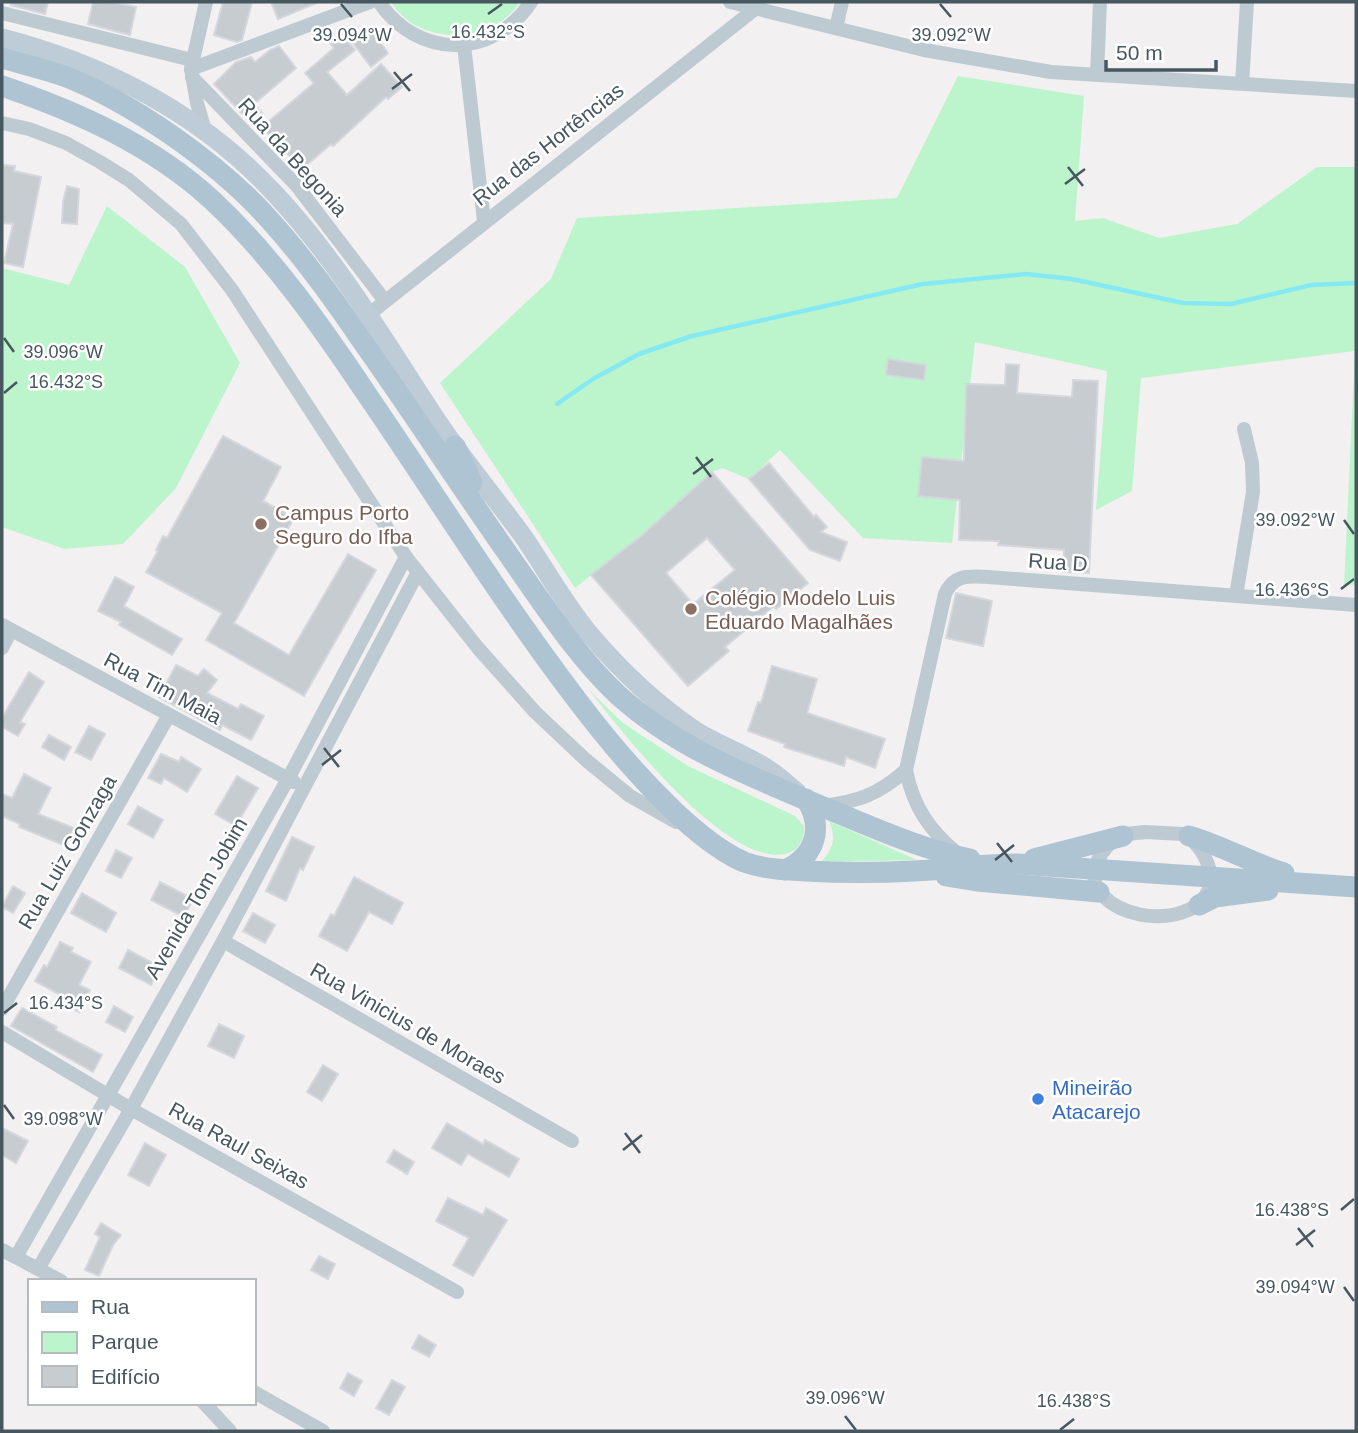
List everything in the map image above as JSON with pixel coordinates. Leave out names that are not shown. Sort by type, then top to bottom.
[{"type":"main road","points":[[2,58],[65,76],[126,107],[179,140],[229,180],[267,216],[349,322],[554,618],[616,693],[653,724],[746,776],[928,850],[993,864]]},
{"type":"main road","points":[[2,86],[40,99],[125,137],[211,199],[262,252],[351,371],[513,614],[553,669],[631,766],[708,840],[743,861],[785,870],[826,872],[916,871],[1018,864],[1356,887]]},
{"type":"main road","points":[[455,446],[496,536]]},
{"type":"main road","points":[[785,870],[797,864],[813,846],[816,834],[814,803]]},
{"type":"main road","points":[[1018,864],[1123,836]]},
{"type":"main road","points":[[1189,836],[1256,864],[1319,884]]},
{"type":"main road","points":[[916,871],[978,881],[1099,892]]},
{"type":"main road","points":[[1199,905],[1214,897],[1319,884]]},
{"type":"street","points":[[205,131],[192,68],[206,2]]},
{"type":"street","points":[[2,13],[192,68],[370,2]]},
{"type":"street","points":[[379,2],[399,26],[413,35],[429,42],[464,45],[495,37],[520,18],[531,2]]},
{"type":"street","points":[[730,2],[924,50],[1051,72],[1356,91]]},
{"type":"street","points":[[836,28],[842,2]]},
{"type":"street","points":[[1097,75],[1100,2]]},
{"type":"street","points":[[1242,83],[1247,2]]},
{"type":"street","name":"Rua das Hortências","points":[[368,315],[755,9]]},
{"type":"street","points":[[2,38],[85,65],[133,85],[205,131],[249,168],[304,227],[368,315],[455,446],[525,539],[568,607],[618,666],[697,732],[771,771],[814,803],[869,797],[906,770]]},
{"type":"street","points":[[464,45],[484,221]]},
{"type":"street","name":"Rua da Begonia","points":[[192,68],[297,186],[385,301]]},
{"type":"street","points":[[2,123],[29,129],[66,143],[100,162],[129,180],[181,224],[232,290],[406,557],[486,657],[535,712],[586,760],[630,796],[708,840]]},
{"type":"street","points":[[1237,596],[1253,492],[1252,463],[1244,429]]},
{"type":"street","name":"Avenida Tom Jobim","points":[[16,1257],[288,779],[406,557]]},
{"type":"street","name":"Avenida Tom Jobim","points":[[38,1269],[131,1109],[226,935],[418,572]]},
{"type":"street","name":"Rua D","points":[[961,857],[931,828],[918,811],[906,770],[945,594],[956,578],[988,577],[1356,605]]},
{"type":"street","points":[[2,648],[7,628]]},
{"type":"street","name":"Rua Tim Maia","points":[[7,628],[305,788]]},
{"type":"street","name":"Rua Luiz Gonzaga","points":[[2,1009],[169,715]]},
{"type":"street","points":[[1163,832],[1189,836],[1205,857],[1210,876],[1205,897],[1199,905],[1177,914],[1146,917],[1125,911],[1110,903],[1099,892],[1094,880],[1097,859],[1105,849],[1123,836],[1163,832]]},
{"type":"street","name":"Rua Vinicius de Moraes","points":[[209,918],[226,935],[572,1141]]},
{"type":"street","name":"Rua Raul Seixas","points":[[2,1032],[131,1109],[457,1292]]},
{"type":"street","points":[[43,1210],[64,1222]]},
{"type":"street","points":[[2,1250],[57,1279]]},
{"type":"street","points":[[256,1393],[323,1431]]},
{"type":"street","points":[[206,1405],[230,1431]]},
{"type":"green space","points":[[391,2],[520,2],[508,16],[492,26],[474,33],[456,35],[419,27],[403,17]]},
{"type":"green space","points":[[958,76],[1084,96],[1075,221],[1103,218],[1159,238],[1237,224],[1317,167],[1356,167],[1356,584],[1344,586],[1355,351],[1141,378],[1132,491],[1096,510],[1107,371],[975,342],[952,543],[863,538],[780,450],[749,479],[722,468],[712,472],[641,536],[575,588],[440,383],[551,279],[577,218],[897,198]]},
{"type":"green space","points":[[107,206],[185,267],[240,363],[176,488],[123,544],[65,549],[2,527],[2,268],[69,285]]},
{"type":"green space","points":[[589,690],[623,723],[688,766],[795,816],[804,826],[800,844],[785,854],[761,852],[734,839],[706,819],[650,764]]},
{"type":"green space","points":[[829,821],[917,860],[821,862],[832,843],[833,833]]},
{"type":"building","points":[[11,2],[48,2],[45,14],[11,5]]},
{"type":"building","points":[[93,2],[136,7],[130,35],[88,24]]},
{"type":"building","points":[[223,2],[252,2],[242,40],[237,42],[214,35]]},
{"type":"building","points":[[271,2],[319,2],[278,19]]},
{"type":"building","points":[[371,30],[388,53],[371,67],[353,43]]},
{"type":"building","points":[[342,34],[355,50],[327,72],[347,95],[381,64],[402,87],[388,99],[386,97],[333,146],[331,144],[302,169],[262,127],[314,83],[305,73],[334,48],[330,43]]},
{"type":"building","points":[[279,46],[296,68],[254,104],[262,113],[251,123],[214,84],[236,62],[251,57],[255,62]]},
{"type":"building","points":[[2,165],[15,166],[14,171],[41,177],[23,267],[4,263],[13,224],[2,223]]},
{"type":"building","points":[[67,186],[79,189],[77,224],[62,223]]},
{"type":"building","points":[[888,359],[926,365],[924,380],[886,375]]},
{"type":"building","points":[[1006,364],[1019,365],[1017,393],[1072,397],[1073,380],[1098,381],[1089,573],[1063,572],[1064,550],[998,545],[999,541],[959,540],[960,500],[918,496],[922,457],[964,461],[966,384],[1005,385]]},
{"type":"building","points":[[223,436],[281,467],[263,501],[294,518],[234,623],[289,655],[348,554],[376,570],[304,696],[206,640],[222,613],[146,572],[163,536],[167,538]]},
{"type":"building","points":[[769,463],[814,517],[816,515],[827,527],[821,532],[847,542],[840,561],[810,550],[749,479]]},
{"type":"building","points":[[712,472],[808,583],[776,609],[774,606],[725,647],[729,651],[688,686],[591,575],[641,536]],"holes":[[[707,538],[735,570],[693,604],[666,573]]]},
{"type":"building","points":[[115,577],[134,587],[124,606],[182,639],[172,655],[119,625],[121,622],[98,611]]},
{"type":"building","points":[[956,593],[992,601],[983,646],[946,638]]},
{"type":"building","points":[[176,665],[198,676],[204,669],[217,680],[207,693],[238,709],[241,704],[264,716],[251,740],[222,725],[220,730],[159,697]]},
{"type":"building","points":[[772,666],[817,679],[807,713],[885,739],[875,768],[846,757],[844,766],[784,747],[785,744],[748,731],[758,702],[761,703]]},
{"type":"building","points":[[29,672],[44,682],[20,722],[25,724],[18,736],[2,727],[2,718]]},
{"type":"building","points":[[89,726],[105,734],[91,760],[75,752]]},
{"type":"building","points":[[49,735],[71,747],[64,760],[42,747]]},
{"type":"building","points":[[161,754],[179,762],[181,757],[201,769],[187,792],[164,778],[161,784],[148,778]]},
{"type":"building","points":[[24,774],[51,788],[38,814],[74,828],[66,846],[19,827],[20,824],[2,816],[2,794],[12,798]]},
{"type":"building","points":[[237,776],[258,788],[236,826],[215,814]]},
{"type":"building","points":[[138,806],[163,820],[153,838],[128,824]]},
{"type":"building","points":[[292,837],[314,847],[303,870],[300,868],[286,901],[266,891]]},
{"type":"building","points":[[116,850],[132,858],[121,878],[106,871]]},
{"type":"building","points":[[354,877],[403,903],[392,924],[369,912],[347,951],[319,936],[331,914],[334,916]]},
{"type":"building","points":[[160,882],[193,899],[184,917],[151,900]]},
{"type":"building","points":[[13,886],[25,893],[13,913],[2,907]]},
{"type":"building","points":[[82,893],[116,913],[106,932],[71,913]]},
{"type":"building","points":[[253,913],[275,925],[265,943],[243,931]]},
{"type":"building","points":[[60,942],[73,948],[71,952],[91,962],[79,985],[90,990],[79,1012],[69,1007],[71,1001],[35,981],[44,965],[47,967]]},
{"type":"building","points":[[128,950],[160,967],[151,985],[119,968]]},
{"type":"building","points":[[114,1006],[133,1017],[125,1032],[106,1022]]},
{"type":"building","points":[[22,1008],[57,1027],[55,1030],[102,1055],[93,1072],[11,1026]]},
{"type":"building","points":[[219,1024],[244,1036],[234,1058],[208,1046]]},
{"type":"building","points":[[323,1065],[338,1074],[322,1101],[307,1092]]},
{"type":"building","points":[[447,1123],[483,1144],[485,1140],[519,1159],[509,1177],[468,1154],[461,1165],[432,1148]]},
{"type":"building","points":[[2,1128],[28,1141],[16,1163],[2,1155]]},
{"type":"building","points":[[145,1143],[166,1155],[149,1186],[128,1175]]},
{"type":"building","points":[[394,1150],[414,1162],[407,1174],[387,1162]]},
{"type":"building","points":[[448,1198],[483,1215],[486,1208],[507,1220],[473,1276],[453,1265],[469,1238],[436,1221]]},
{"type":"building","points":[[101,1223],[121,1235],[113,1245],[99,1276],[85,1270],[100,1237],[95,1234]]},
{"type":"building","points":[[319,1256],[335,1264],[328,1279],[311,1270]]},
{"type":"building","points":[[419,1335],[436,1345],[429,1357],[412,1348]]},
{"type":"building","points":[[348,1373],[362,1381],[354,1396],[340,1388]]},
{"type":"building","points":[[392,1380],[405,1387],[389,1415],[376,1408]]},
{"type":"waterway","points":[[557,404],[593,379],[639,354],[692,336],[923,284],[1026,274],[1072,279],[1183,303],[1231,304],[1311,285],[1356,283]]},
{"type":"place","name":"Campus Porto Seguro do Ifba","points":[[261,524]]},
{"type":"place","name":"Colégio Modelo Luis Eduardo Magalhães","points":[[691,609]]},
{"type":"place","name":"Mineirão Atacarejo","points":[[1038,1099]]}]
